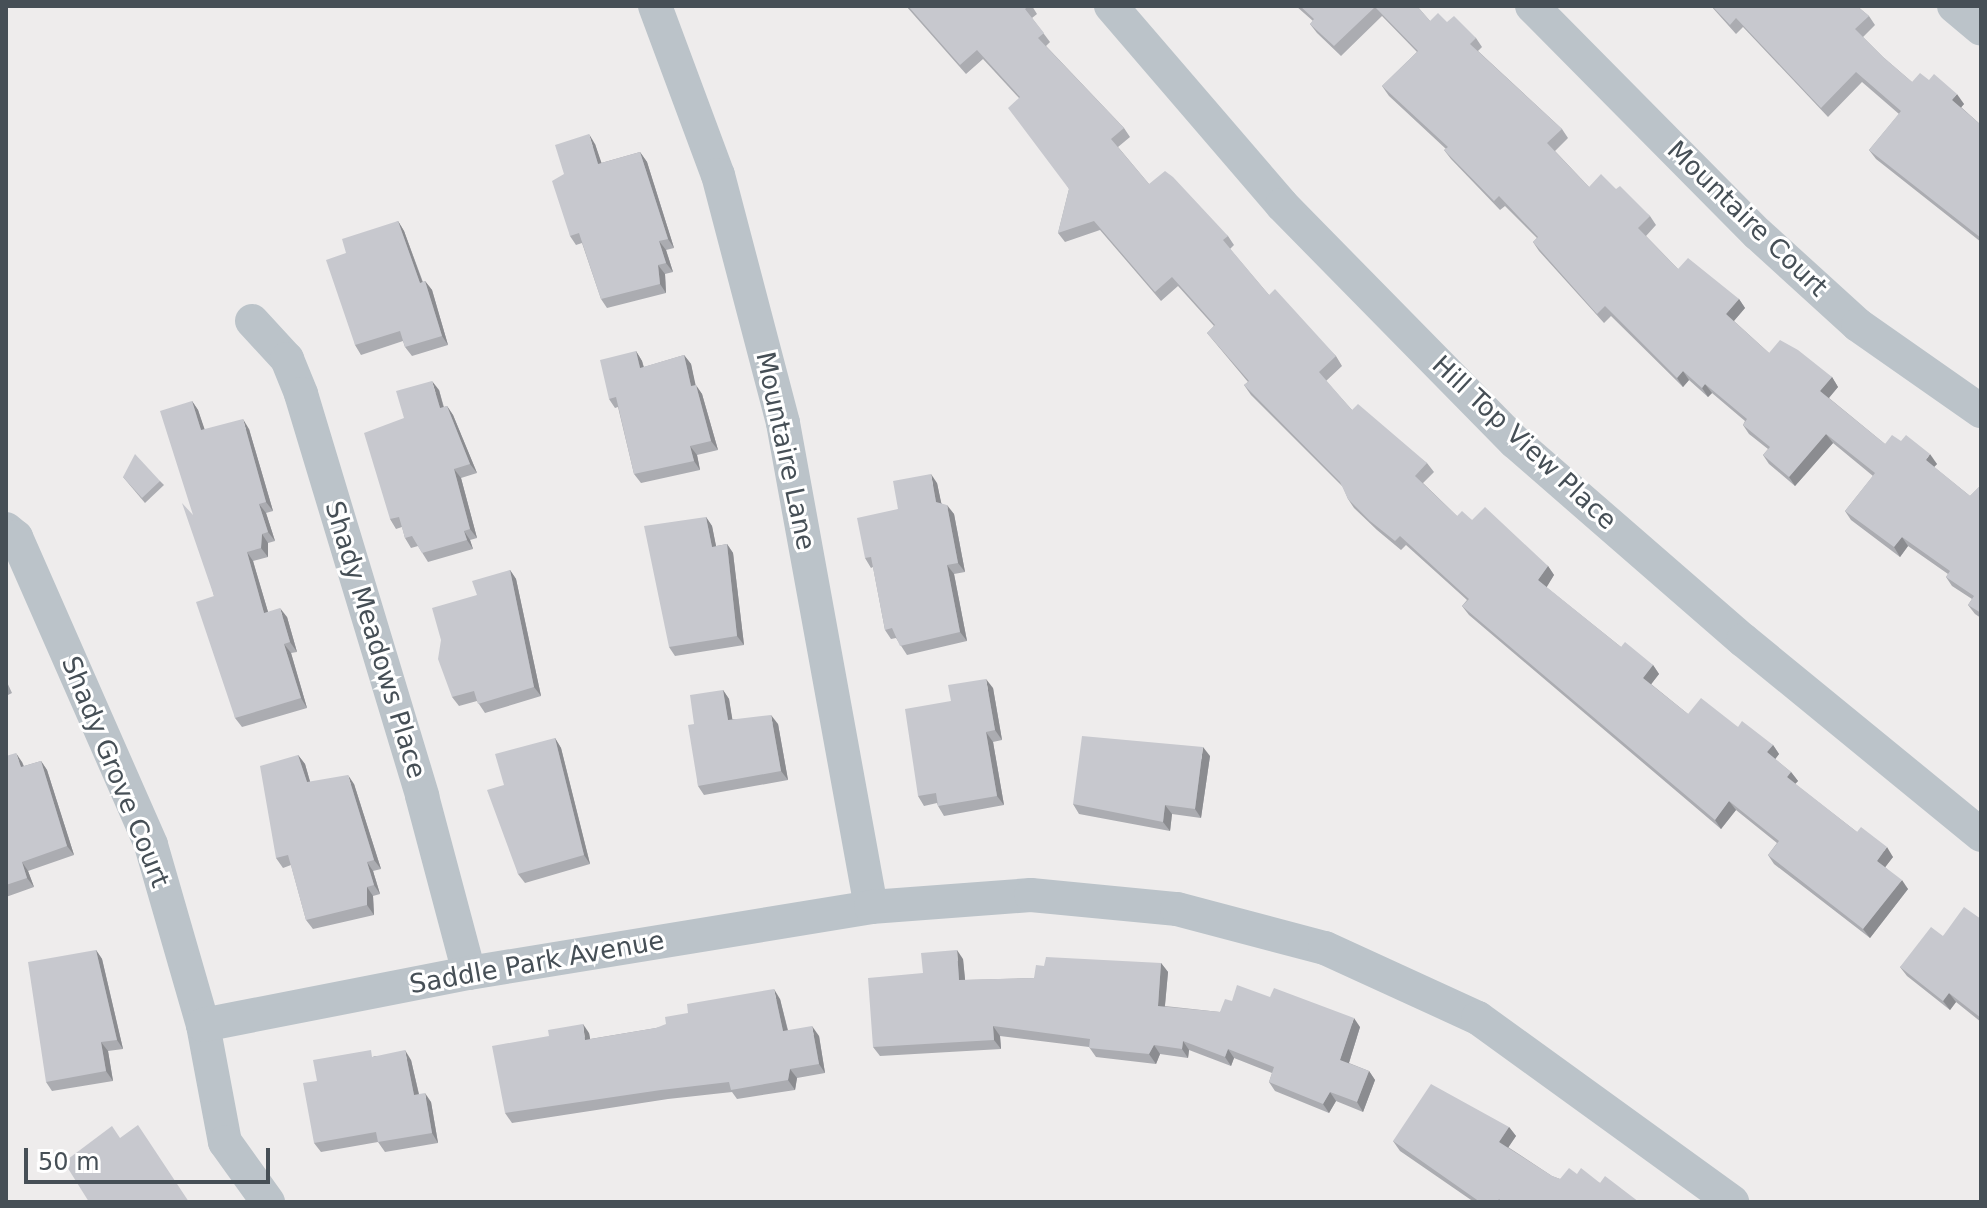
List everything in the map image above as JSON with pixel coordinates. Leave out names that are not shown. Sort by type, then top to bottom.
[{"type":"street","name":"Mountaire Lane","points":[[655,6],[718,175],[783,423],[871,907]]},
{"type":"street","name":"Hill Top View Place","points":[[1111,6],[1282,205],[1515,442],[1743,640],[1981,835]]},
{"type":"street","name":"Mountaire Court","points":[[1532,6],[1758,234],[1858,325],[1981,411]]},
{"type":"street","points":[[1954,6],[1981,29]]},
{"type":"street","name":"Shady Meadows Place","points":[[252,321],[287,359],[301,394],[422,796],[469,973]]},
{"type":"street","name":"Shady Grove Court","points":[[6,529],[16,537],[151,845],[203,1025],[225,1142],[268,1202]]},
{"type":"street","name":"Saddle Park Avenue","points":[[203,1025],[469,973],[871,907],[1031,895],[1177,909],[1325,948],[1478,1018],[1732,1202]]},
{"type":"building","points":[[908,6],[1029,6],[1025,9],[1044,33],[1038,38],[1124,128],[1111,139],[1149,184],[1165,171],[1228,236],[1223,240],[1269,295],[1275,289],[1336,356],[1319,372],[1352,410],[1358,404],[1427,463],[1415,476],[1457,516],[1462,511],[1472,520],[1485,507],[1548,566],[1538,580],[1621,647],[1625,642],[1653,665],[1643,678],[1688,714],[1701,698],[1738,727],[1742,721],[1773,745],[1767,752],[1791,772],[1787,777],[1857,832],[1861,827],[1887,847],[1877,861],[1902,880],[1863,929],[1768,855],[1779,841],[1729,801],[1715,820],[1462,606],[1469,599],[1400,536],[1395,541],[1370,521],[1348,499],[1340,482],[1244,385],[1249,381],[1207,333],[1215,325],[1172,277],[1155,292],[1094,221],[1058,233],[1069,189],[1008,108],[1020,97],[977,50],[960,65]]},
{"type":"building","points":[[1300,6],[1417,6],[1430,21],[1438,13],[1447,22],[1454,16],[1476,38],[1470,44],[1562,129],[1547,143],[1589,187],[1601,174],[1616,189],[1620,186],[1650,216],[1638,228],[1678,269],[1688,258],[1739,299],[1726,314],[1769,353],[1780,340],[1798,350],[1832,377],[1820,391],[1885,444],[1892,435],[1901,441],[1906,435],[1930,454],[1926,460],[1970,496],[1981,485],[1981,613],[1968,605],[1974,596],[1946,577],[1950,571],[1902,537],[1894,547],[1845,511],[1875,473],[1826,434],[1789,477],[1763,455],[1770,447],[1743,425],[1747,419],[1705,384],[1702,388],[1683,371],[1677,378],[1605,306],[1597,314],[1533,242],[1538,237],[1499,196],[1494,201],[1444,150],[1448,147],[1382,86],[1418,51],[1375,7],[1334,46],[1310,24],[1314,19]]},
{"type":"building","points":[[1712,6],[1857,6],[1869,16],[1855,29],[1883,57],[1912,82],[1920,73],[1929,80],[1934,74],[1957,94],[1952,100],[1981,125],[1981,238],[1869,150],[1901,111],[1856,72],[1821,108],[1736,18],[1730,25]]},
{"type":"building","points":[[589,134],[598,164],[640,152],[668,239],[659,241],[666,263],[658,265],[660,284],[601,299],[579,233],[570,236],[552,181],[564,174],[555,145]]},
{"type":"building","points":[[398,221],[420,283],[425,281],[442,336],[405,347],[400,331],[355,345],[326,260],[346,253],[342,239]]},
{"type":"building","points":[[636,351],[640,368],[684,355],[691,386],[696,385],[711,441],[690,446],[694,461],[634,474],[616,397],[609,399],[600,360]]},
{"type":"building","points":[[432,381],[440,408],[447,406],[470,464],[454,469],[470,529],[464,531],[467,540],[422,553],[412,536],[405,538],[399,517],[390,519],[364,433],[404,418],[396,391]]},
{"type":"building","points":[[192,401],[201,430],[243,419],[266,502],[259,504],[268,532],[262,534],[261,548],[247,552],[264,613],[280,608],[290,642],[284,644],[301,698],[235,718],[196,602],[214,596],[182,503],[193,515],[160,411]]},
{"type":"building","points":[[135,454],[160,481],[142,498],[123,477]]},
{"type":"building","points":[[931,474],[936,502],[947,505],[958,563],[947,565],[960,632],[900,646],[892,628],[885,630],[871,557],[865,558],[857,518],[898,509],[893,481]]},
{"type":"building","points":[[706,517],[712,547],[727,544],[737,636],[669,647],[644,526]]},
{"type":"building","points":[[510,570],[534,687],[478,704],[474,691],[452,697],[438,659],[441,640],[432,608],[477,595],[472,581]]},
{"type":"building","points":[[986,679],[995,730],[986,732],[997,796],[938,806],[936,793],[918,796],[905,709],[951,701],[948,685]]},
{"type":"building","points":[[723,690],[728,720],[771,715],[781,771],[698,786],[688,725],[694,724],[690,695]]},
{"type":"building","points":[[1082,736],[1203,747],[1195,809],[1165,805],[1163,822],[1073,804]]},
{"type":"building","points":[[555,738],[584,855],[518,874],[487,790],[504,785],[495,754]]},
{"type":"building","points":[[16,753],[21,767],[41,761],[67,846],[22,862],[27,878],[6,885],[6,756]]},
{"type":"building","points":[[298,755],[307,782],[348,775],[374,860],[367,862],[374,885],[367,887],[367,905],[306,920],[288,855],[276,858],[260,766]]},
{"type":"building","points":[[1964,907],[1981,919],[1981,1018],[1949,993],[1943,1001],[1900,967],[1931,927],[1943,936]]},
{"type":"building","points":[[96,950],[117,1040],[101,1042],[106,1071],[46,1082],[28,962]]},
{"type":"building","points":[[957,950],[959,980],[1034,978],[1036,965],[1044,966],[1046,957],[1161,963],[1158,1006],[1220,1012],[1225,999],[1232,1001],[1237,985],[1270,997],[1274,988],[1354,1018],[1340,1060],[1369,1071],[1357,1102],[1330,1092],[1323,1104],[1269,1082],[1274,1067],[1228,1049],[1225,1057],[1183,1041],[1182,1049],[1154,1045],[1149,1054],[1089,1048],[1090,1039],[993,1026],[994,1040],[873,1047],[868,978],[923,973],[921,953]]},
{"type":"building","points":[[774,989],[783,1031],[812,1026],[819,1064],[790,1069],[788,1080],[731,1090],[729,1082],[505,1113],[492,1046],[549,1036],[548,1030],[583,1024],[585,1040],[656,1028],[666,1024],[665,1017],[688,1013],[687,1004]]},
{"type":"building","points":[[371,1050],[372,1057],[405,1050],[414,1095],[425,1093],[432,1133],[378,1142],[376,1132],[314,1143],[303,1083],[317,1081],[313,1060]]},
{"type":"building","points":[[1431,1084],[1509,1127],[1499,1142],[1552,1176],[1560,1179],[1569,1168],[1577,1174],[1581,1168],[1600,1183],[1605,1176],[1639,1202],[1502,1202],[1499,1199],[1497,1202],[1480,1202],[1393,1141]]},
{"type":"building","points":[[138,1125],[189,1202],[89,1202],[64,1162],[112,1126],[120,1138]]}]
